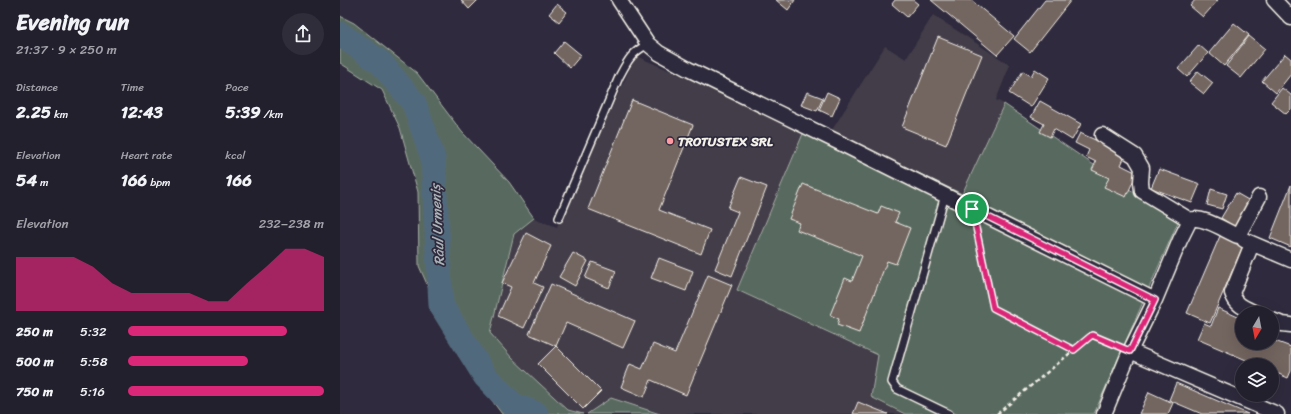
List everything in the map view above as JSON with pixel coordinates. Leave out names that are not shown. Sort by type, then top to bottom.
[{"type":"street","points":[[619,0],[648,44],[659,53],[688,69],[1155,300]]},
{"type":"street","points":[[1274,0],[1291,18]]},
{"type":"street","points":[[1102,135],[1135,156],[1142,168],[1142,191],[1190,220]]},
{"type":"street","points":[[1238,236],[1259,197]]},
{"type":"street","points":[[1104,414],[1130,351],[1155,300],[1190,220],[1195,218],[1202,219],[1252,244],[1291,260]]},
{"type":"street","points":[[1241,306],[1234,300],[1232,293],[1252,244]]},
{"type":"street","points":[[1279,323],[1291,325]]},
{"type":"street","points":[[1130,351],[1277,414]]},
{"type":"lane","points":[[558,218],[619,76],[635,51],[648,44]]},
{"type":"lane","points":[[945,195],[892,382],[897,389],[949,414]]},
{"type":"path","points":[[972,209],[993,308],[1074,350]]},
{"type":"path","points":[[996,414],[1092,335],[1130,351]]},
{"type":"shaded area","points":[[933,15],[1010,65],[996,100],[1004,104],[962,194],[830,133],[885,46],[906,59]]},
{"type":"shaded area","points":[[636,56],[805,129],[737,290],[878,355],[871,397],[905,414],[660,414],[611,398],[587,414],[583,414],[568,410],[512,358],[490,333],[514,234],[534,218],[557,227],[562,213]]},
{"type":"green space","points":[[340,16],[354,23],[417,73],[462,132],[509,182],[534,218],[514,234],[490,333],[512,358],[568,410],[583,414],[502,414],[458,355],[419,266],[418,192],[400,128],[382,90],[340,63]]},
{"type":"green space","points":[[1004,104],[1178,222],[1094,414],[905,414],[871,397],[878,355],[737,290],[805,129],[860,145],[962,194]]},
{"type":"green space","points":[[611,398],[660,414],[587,414]]},
{"type":"building","points":[[461,0],[478,0],[469,9]]},
{"type":"building","points":[[776,0],[795,0],[788,10]]},
{"type":"building","points":[[895,0],[913,0],[918,4],[907,17],[892,4]]},
{"type":"building","points":[[931,0],[971,0],[1014,36],[997,55]]},
{"type":"building","points":[[1045,0],[1071,0],[1030,52],[1014,39]]},
{"type":"building","points":[[1195,0],[1218,0],[1203,17],[1190,6]]},
{"type":"building","points":[[557,4],[567,12],[559,22],[549,14]]},
{"type":"building","points":[[1234,23],[1249,35],[1224,66],[1209,53]]},
{"type":"building","points":[[1249,36],[1265,49],[1241,78],[1226,66]]},
{"type":"building","points":[[938,37],[982,55],[946,145],[902,127]]},
{"type":"building","points":[[564,41],[581,55],[570,68],[554,53]]},
{"type":"building","points":[[1199,45],[1208,53],[1187,77],[1178,69]]},
{"type":"building","points":[[1285,54],[1291,59],[1291,74],[1276,93],[1262,81]]},
{"type":"building","points":[[1035,69],[1049,78],[1031,107],[1009,93],[1023,71],[1031,76]]},
{"type":"building","points":[[1198,71],[1213,83],[1204,94],[1189,82]]},
{"type":"building","points":[[1282,88],[1291,95],[1291,109],[1286,114],[1271,102]]},
{"type":"building","points":[[807,92],[823,98],[817,111],[801,105]]},
{"type":"building","points":[[827,92],[840,98],[832,116],[819,110]]},
{"type":"building","points":[[632,100],[693,125],[659,210],[710,230],[701,254],[588,209]]},
{"type":"building","points":[[1040,101],[1081,124],[1072,140],[1054,129],[1050,137],[1040,132],[1044,124],[1031,117]]},
{"type":"building","points":[[1080,133],[1126,154],[1121,165],[1137,173],[1126,197],[1104,187],[1109,178],[1092,170],[1096,162],[1086,157],[1089,150],[1075,143]]},
{"type":"building","points":[[1159,169],[1200,184],[1192,203],[1151,188]]},
{"type":"building","points":[[741,177],[767,187],[732,276],[715,269],[738,212],[728,208]]},
{"type":"building","points":[[803,184],[878,214],[881,206],[899,213],[895,222],[910,228],[896,264],[887,261],[859,333],[837,325],[839,319],[830,315],[845,278],[852,281],[862,256],[797,230],[800,223],[789,219]]},
{"type":"building","points":[[1291,185],[1291,247],[1270,238]]},
{"type":"building","points":[[1211,189],[1227,194],[1222,209],[1207,205]]},
{"type":"building","points":[[1236,193],[1250,201],[1235,227],[1221,218]]},
{"type":"building","points":[[526,233],[551,246],[534,283],[543,287],[524,328],[498,316],[511,287],[502,283]]},
{"type":"building","points":[[1220,236],[1243,246],[1210,323],[1187,313]]},
{"type":"building","points":[[573,253],[588,261],[575,286],[559,277]]},
{"type":"building","points":[[659,258],[693,271],[686,291],[651,278]]},
{"type":"building","points":[[592,262],[616,271],[609,288],[585,278]]},
{"type":"building","points":[[708,275],[732,285],[686,395],[651,380],[644,397],[621,387],[630,364],[642,369],[653,344],[675,353]]},
{"type":"building","points":[[551,284],[635,321],[623,348],[566,323],[556,346],[529,334]]},
{"type":"building","points":[[1218,308],[1235,316],[1235,350],[1279,350],[1279,343],[1291,347],[1291,371],[1288,378],[1279,374],[1279,358],[1242,358],[1197,339],[1204,323],[1211,326]]},
{"type":"building","points":[[556,346],[601,391],[583,409],[538,364]]},
{"type":"building","points":[[1176,383],[1248,414],[1202,414],[1169,400]]},
{"type":"building","points":[[1149,392],[1173,403],[1168,414],[1139,414]]},
{"type":"building","points":[[858,402],[888,414],[853,414]]},
{"type":"waterway","name":"Râul Urmeniș","points":[[340,34],[381,63],[414,103],[433,158],[441,305],[485,376],[513,405],[536,414]]},
{"type":"place","name":"TROTUSTEX SRL","points":[[670,141]]},
{"type":"route","points":[[972,209],[1155,300],[1130,351],[1092,335],[1074,350],[993,308],[972,209]]}]
